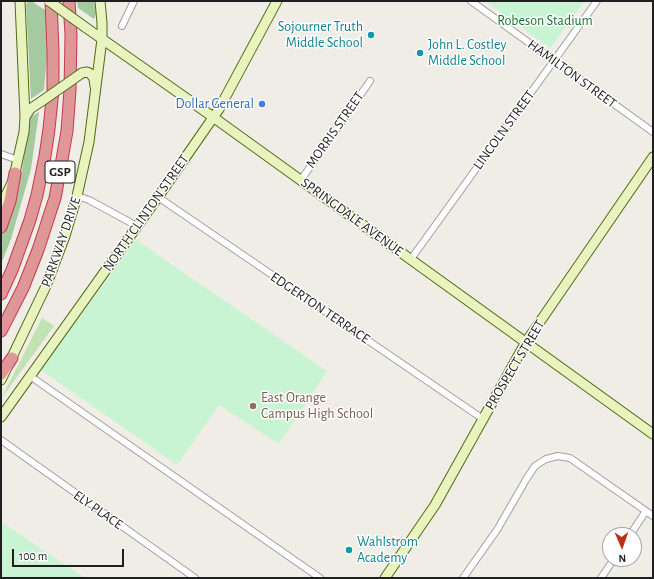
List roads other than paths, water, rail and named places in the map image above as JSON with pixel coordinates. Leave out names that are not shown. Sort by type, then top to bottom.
[{"type":"highway","name":"GSP","points":[[1,294],[17,257],[30,220],[50,129],[54,57],[50,1]]},
{"type":"highway","name":"GSP","points":[[1,331],[23,288],[53,205],[67,131],[71,49],[69,1]]},
{"type":"highway","points":[[1,227],[10,201],[15,173]]},
{"type":"highway","points":[[1,374],[12,358]]},
{"type":"street","points":[[1,205],[10,188],[23,140],[25,117],[20,1]]},
{"type":"street","name":"SPRINGDALE AVENUE","points":[[50,1],[653,434]]},
{"type":"street","name":"PARKWAY DRIVE","points":[[1,380],[46,286],[65,236],[77,196],[89,142],[102,39],[100,1]]},
{"type":"street","points":[[122,26],[134,1]]},
{"type":"street","name":"NORTH CLINTON STREET","points":[[1,417],[158,198],[213,117],[277,1]]},
{"type":"street","name":"HAMILTON STREET","points":[[471,1],[653,132]]},
{"type":"street","name":"LINCOLN STREET","points":[[411,259],[597,1]]},
{"type":"street","points":[[25,117],[30,109],[82,73],[89,73],[93,76],[95,82],[95,93]]},
{"type":"street","name":"MORRIS STREET","points":[[301,180],[370,81]]},
{"type":"street","points":[[1,154],[18,160]]},
{"type":"street","name":"PROSPECT STREET","points":[[385,578],[436,505],[526,342],[653,157]]},
{"type":"street","points":[[77,196],[89,200],[137,226]]},
{"type":"street","name":"EDGERTON TERRACE","points":[[158,198],[483,419]]},
{"type":"street","points":[[30,376],[320,578]]},
{"type":"street","name":"ELY PLACE","points":[[1,440],[195,578]]},
{"type":"street","points":[[463,578],[497,530],[535,466],[546,459],[558,456],[570,458],[653,516]]},
{"type":"street","points":[[635,527],[646,511]]},
{"type":"street","points":[[601,578],[609,567]]},
{"type":"place","name":"Sojourner Truth Middle School","points":[[371,35]]},
{"type":"place","name":"John L. Costley Middle School","points":[[420,53]]},
{"type":"place","name":"Dollar General","points":[[262,104]]},
{"type":"place","name":"East Orange Campus High School","points":[[253,406]]},
{"type":"place","name":"Wahlstrom Academy","points":[[349,550]]},
{"type":"park label","name":"Robeson Stadium","points":[[545,21]]}]
